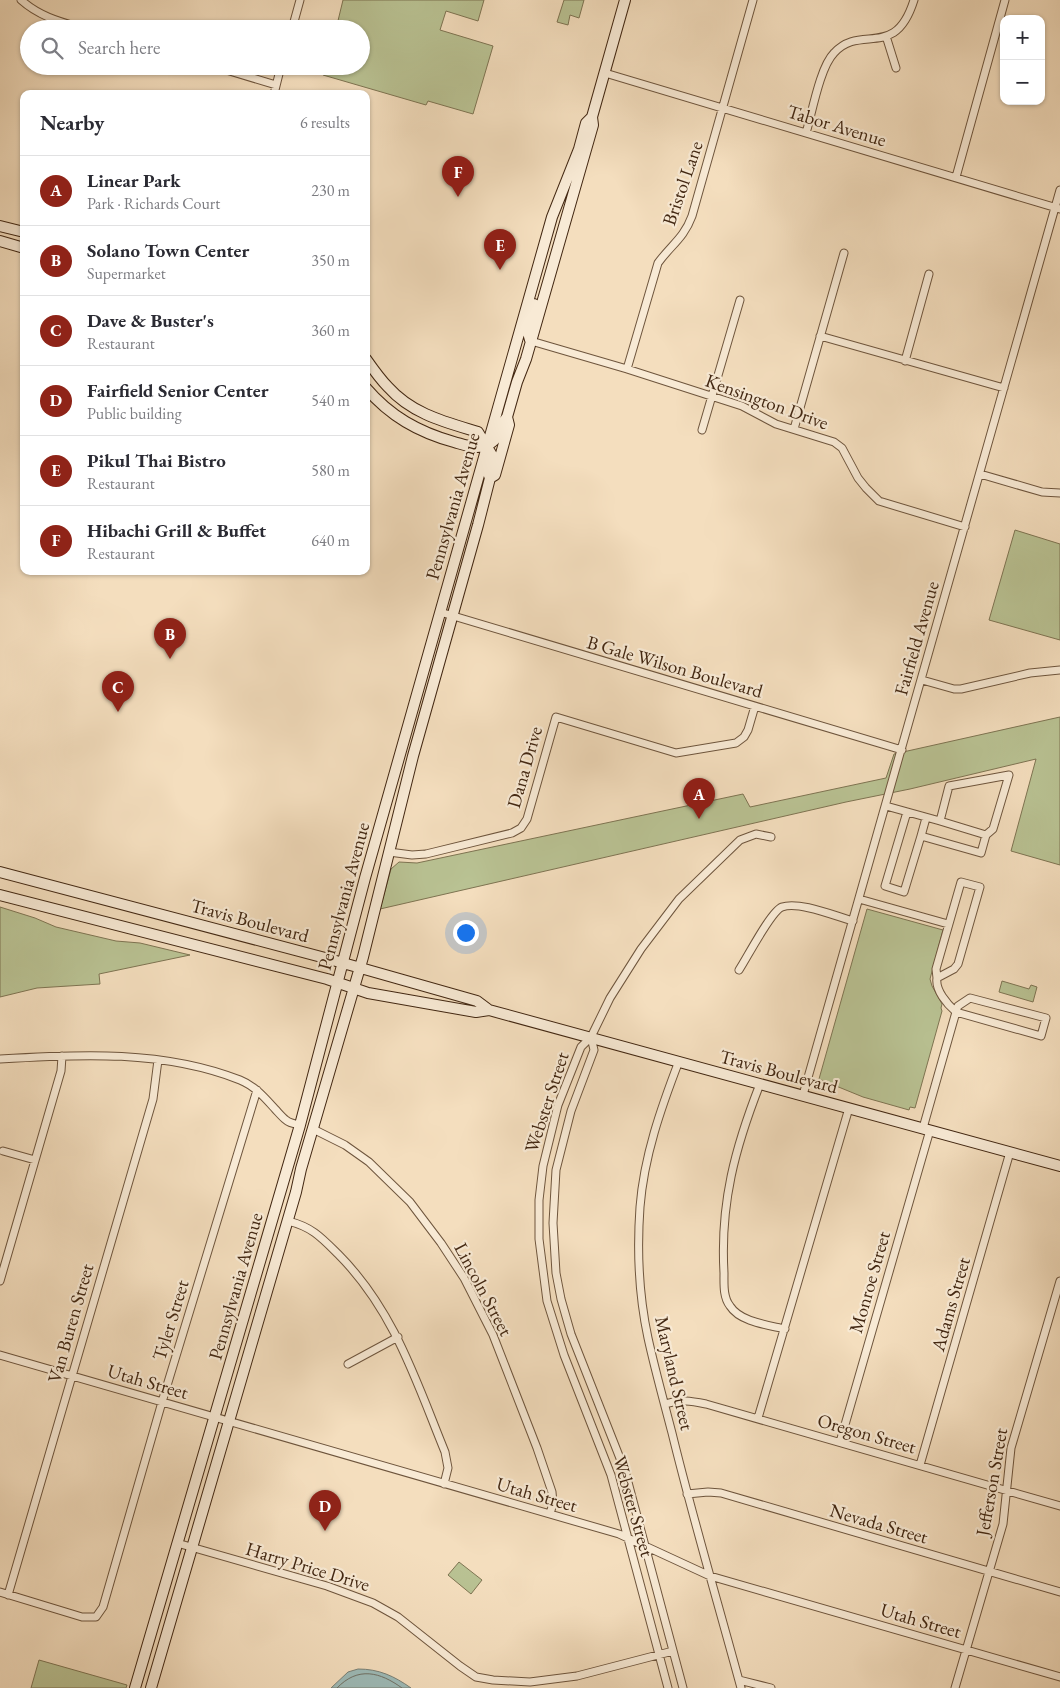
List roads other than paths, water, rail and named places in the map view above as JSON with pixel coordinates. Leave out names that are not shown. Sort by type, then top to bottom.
[{"type":"main road","name":"Pennsylvania Avenue","points":[[151,1688],[360,968],[413,756],[490,478],[495,475],[509,425],[507,417],[531,341],[593,125],[592,117],[625,0]]},
{"type":"main road","name":"Pennsylvania Avenue","points":[[135,1688],[300,1125],[440,612],[552,216],[579,149],[586,123],[592,117]]},
{"type":"main road","points":[[0,226],[20,231]]},
{"type":"main road","points":[[0,241],[20,247]]},
{"type":"main road","points":[[514,348],[531,341],[527,329],[536,294],[533,282]]},
{"type":"main road","points":[[370,364],[388,388],[421,413],[478,432],[492,456],[488,473],[490,478]]},
{"type":"main road","points":[[370,392],[385,408],[415,428],[433,436],[474,448],[487,445],[497,438],[502,423],[507,417]]},
{"type":"main road","name":"Travis Boulevard","points":[[0,872],[343,963],[477,1001],[489,1010],[1060,1166]]},
{"type":"main road","name":"Travis Boulevard","points":[[0,895],[338,982],[368,993],[476,1012],[489,1010]]},
{"type":"street","points":[[22,0],[35,12],[58,20]]},
{"type":"street","points":[[294,20],[300,0]]},
{"type":"street","name":"Bristol Lane","points":[[628,369],[658,263],[664,254],[681,238],[690,221],[753,0]]},
{"type":"street","points":[[806,133],[822,78],[827,64],[834,53],[844,45],[857,40],[876,39],[895,32],[910,15],[914,0]]},
{"type":"street","points":[[956,177],[1005,0]]},
{"type":"street","points":[[886,36],[896,68]]},
{"type":"street","name":"Tabor Avenue","points":[[605,72],[1058,208]]},
{"type":"street","points":[[242,75],[276,85]]},
{"type":"street","points":[[275,90],[279,75]]},
{"type":"street","name":"Fairfield Avenue","points":[[803,1095],[1004,388],[1058,208],[1060,190]]},
{"type":"street","points":[[794,429],[844,253]]},
{"type":"street","points":[[905,361],[929,274]]},
{"type":"street","points":[[702,430],[740,300]]},
{"type":"street","points":[[820,336],[1004,388]]},
{"type":"street","name":"Kensington Drive","points":[[531,341],[628,369],[742,406],[776,424],[824,438],[842,448],[858,478],[871,495],[879,501],[965,527]]},
{"type":"street","points":[[980,474],[1042,492],[1060,493]]},
{"type":"street","name":"B Gale Wilson Boulevard","points":[[440,612],[902,750]]},
{"type":"street","points":[[922,680],[954,690],[1030,673],[1060,670]]},
{"type":"street","name":"Dana Drive","points":[[389,852],[412,855],[426,854],[512,833],[521,828],[527,818],[556,717],[676,753],[736,743],[746,734],[755,706]]},
{"type":"street","points":[[921,836],[981,853],[986,835],[993,828],[1008,775],[949,786],[940,821]]},
{"type":"street","points":[[886,806],[986,835]]},
{"type":"street","points":[[907,812],[885,886],[904,892],[926,818]]},
{"type":"street","points":[[591,1037],[610,998],[641,949],[679,899],[740,840],[756,834],[771,837]]},
{"type":"street","points":[[937,978],[954,969],[958,964],[980,887],[961,882],[936,969],[937,978],[938,987],[948,1004],[956,1012],[1041,1036],[1046,1018],[970,998],[958,1006],[956,1012]]},
{"type":"street","points":[[859,898],[948,924]]},
{"type":"street","points":[[739,970],[772,916],[780,907],[790,905],[804,907],[853,921]]},
{"type":"street","name":"Monroe Street","points":[[840,1442],[926,1129],[956,1012]]},
{"type":"street","name":"Webster Street","points":[[591,1037],[581,1047],[558,1105],[550,1134],[543,1166],[539,1200],[539,1239],[547,1301],[556,1335],[611,1475],[668,1688]]},
{"type":"street","name":"Webster Street","points":[[591,1037],[594,1050],[571,1111],[556,1170],[553,1209],[554,1252],[561,1299],[571,1334],[625,1471],[683,1688]]},
{"type":"street","points":[[0,1060],[62,1056],[135,1057],[219,1073],[242,1081],[256,1090],[286,1120],[300,1125]]},
{"type":"street","points":[[0,1281],[61,1071],[62,1056]]},
{"type":"street","name":"Van Buren Street","points":[[8,1595],[153,1099],[158,1060]]},
{"type":"street","name":"Maryland Street","points":[[679,1061],[663,1103],[651,1145],[640,1206],[642,1302],[648,1338],[687,1494],[740,1684]]},
{"type":"street","points":[[760,1084],[744,1126],[728,1187],[722,1250],[725,1294],[729,1305],[736,1313],[785,1330]]},
{"type":"street","name":"Tyler Street","points":[[8,1595],[82,1617],[96,1617],[103,1607],[162,1402],[256,1090]]},
{"type":"street","points":[[758,1418],[849,1108]]},
{"type":"street","name":"Lincoln Street","points":[[313,1129],[345,1145],[369,1162],[410,1202],[441,1243],[464,1278],[492,1335],[537,1448],[552,1492],[553,1503],[550,1514]]},
{"type":"street","points":[[3,1151],[36,1160]]},
{"type":"street","name":"Adams Street","points":[[920,1465],[1010,1152]]},
{"type":"street","points":[[288,1221],[315,1232],[346,1262],[388,1319],[398,1337],[447,1460],[447,1474],[444,1484]]},
{"type":"street","name":"Jefferson Street","points":[[955,1688],[1003,1524],[1011,1448],[1060,1282]]},
{"type":"street","points":[[348,1364],[398,1337]]},
{"type":"street","name":"Utah Street","points":[[0,1355],[619,1534],[710,1576],[1060,1677]]},
{"type":"street","name":"Oregon Street","points":[[665,1404],[677,1400],[688,1400],[758,1418],[1060,1506]]},
{"type":"street","name":"Nevada Street","points":[[687,1494],[721,1493],[1060,1592]]},
{"type":"street","name":"Harry Price Drive","points":[[177,1543],[327,1586],[373,1603],[398,1617],[476,1677],[530,1682],[577,1676],[673,1651]]},
{"type":"street","points":[[0,1592],[8,1595]]},
{"type":"street","points":[[740,1684],[771,1688]]},
{"type":"water","points":[[358,1669],[373,1670],[386,1674],[411,1688],[331,1688],[348,1672]]},
{"type":"place","name":"Hibachi Grill & Buffet","points":[[458,197]]},
{"type":"place","name":"Pikul Thai Bistro","points":[[500,270]]},
{"type":"place","name":"Solano Town Center","points":[[170,659]]},
{"type":"place","name":"Dave & Buster's","points":[[118,712]]},
{"type":"place","name":"Linear Park","points":[[699,819]]},
{"type":"place","name":"Fairfield Senior Center","points":[[325,1531]]}]
